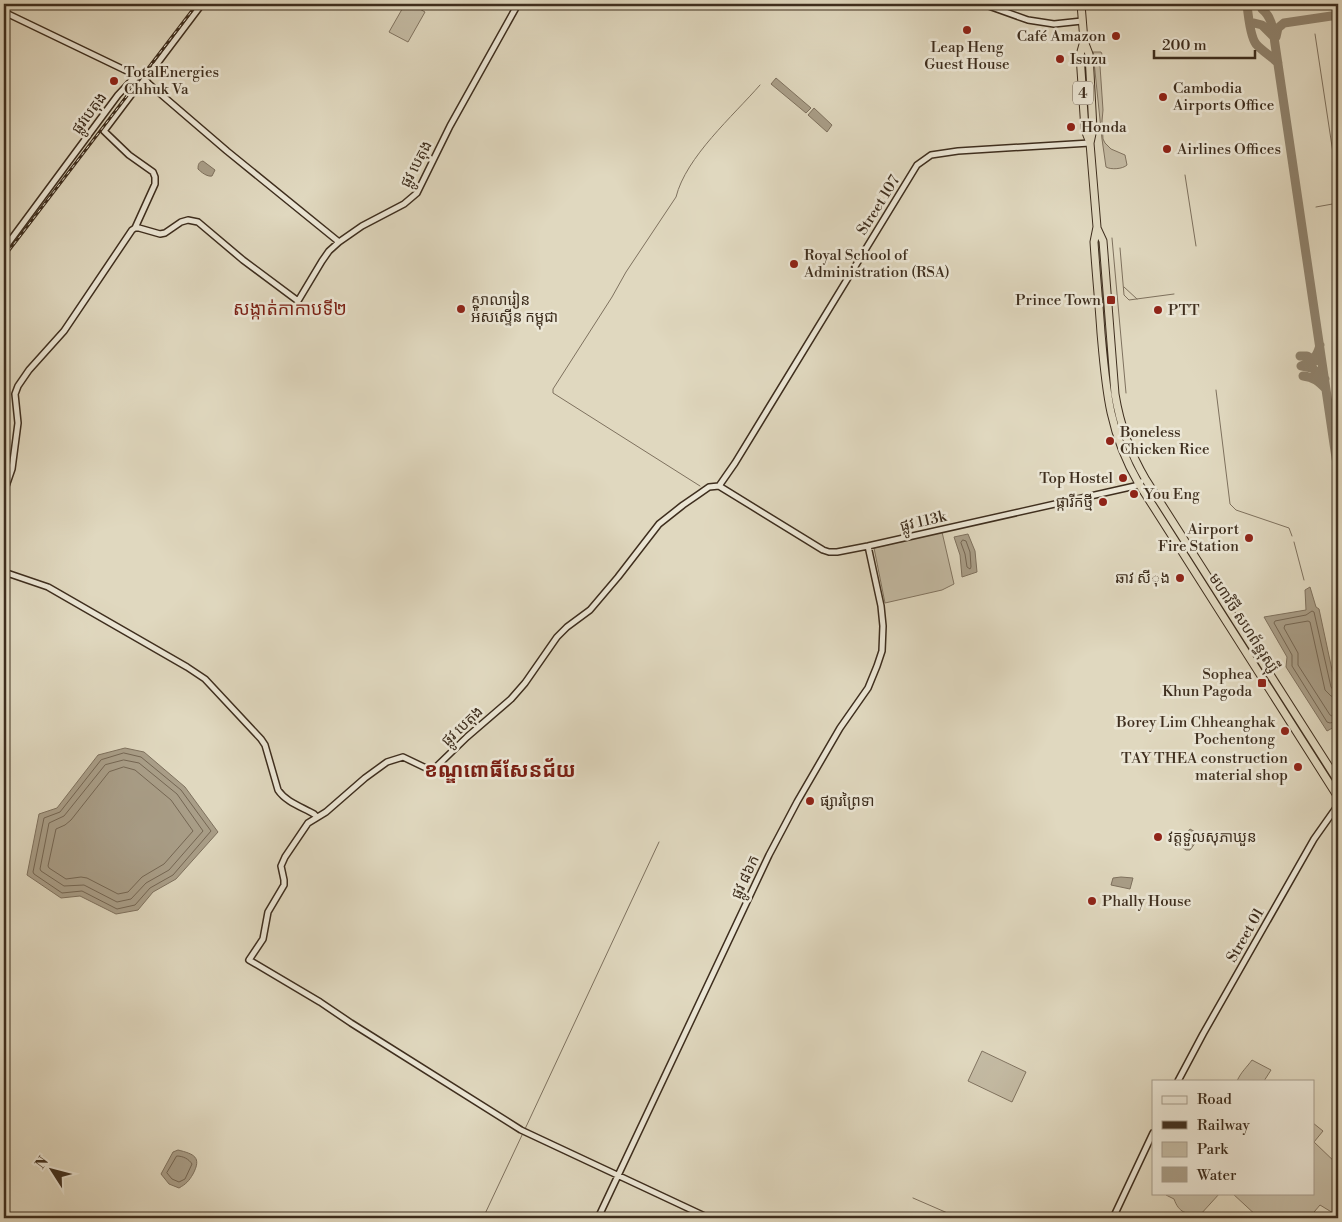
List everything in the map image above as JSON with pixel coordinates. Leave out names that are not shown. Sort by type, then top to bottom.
[{"type":"highway","name":"មហាវិថី សហព័ន្ធរុស្ស៊ី","points":[[1081,4],[1084,41],[1080,55],[1085,130],[1090,143],[1096,227],[1094,242],[1107,395],[1110,414],[1121,448],[1338,797]]},
{"type":"highway","name":"មហាវិថី សហព័ន្ធរុស្ស៊ី","points":[[1142,482],[1338,782]]},
{"type":"street","points":[[4,492],[6,480],[12,469],[17,430],[15,394],[18,386],[28,370],[65,329],[135,228],[156,181],[155,174],[129,155],[104,131],[202,4]]},
{"type":"street","name":"ផ្លូវ បេតុង","points":[[135,228],[160,234],[165,233],[180,222],[188,220],[198,222],[243,260],[298,300],[322,261],[338,242],[362,226],[404,204],[417,193],[450,126],[518,4]]},
{"type":"street","points":[[983,4],[1028,20],[1054,24],[1082,21]]},
{"type":"street","points":[[4,12],[131,72],[136,78],[144,78]]},
{"type":"street","name":"ផ្លូវបេតុង","points":[[4,249],[118,95],[136,78]]},
{"type":"street","points":[[144,78],[227,151],[338,242]]},
{"type":"street","name":"Street 107","points":[[719,486],[917,165],[931,155],[1090,143]]},
{"type":"street","name":"ផ្លូវ 113k","points":[[719,486],[826,551],[837,552],[1128,488],[1142,482]]},
{"type":"street","name":"ផ្លូវ បេតុង","points":[[618,1176],[524,1131],[320,1002],[249,960],[263,939],[268,912],[284,885],[280,869],[282,863],[304,828],[387,762],[403,757],[430,770],[436,767],[525,684],[557,637],[590,610],[659,524],[699,494],[709,488],[719,486]]},
{"type":"street","name":"ផ្លូវ ៨៦ក","points":[[598,1218],[769,855],[840,728],[868,688],[875,671],[882,651],[883,626],[881,606],[868,546]]},
{"type":"street","points":[[4,572],[48,588],[168,655],[205,679],[265,745],[278,790],[281,794],[317,817]]},
{"type":"street","name":"Street 01","points":[[1179,1080],[1310,846],[1338,805]]},
{"type":"street","points":[[1113,1218],[1152,1135]]},
{"type":"street","points":[[618,1176],[709,1218]]},
{"type":"green space","points":[[405,4],[411,4],[425,12],[408,42],[389,32]]},
{"type":"green space","points":[[1093,52],[1101,52],[1102,54],[1100,66],[1103,139],[1111,149],[1125,155],[1127,165],[1120,168],[1111,169],[1106,167]]},
{"type":"green space","points":[[942,532],[954,584],[942,590],[885,603],[874,548]]},
{"type":"green space","points":[[982,1051],[1026,1072],[1012,1102],[968,1081]]},
{"type":"green space","points":[[1252,1060],[1271,1070],[1265,1080],[1238,1080]]},
{"type":"green space","points":[[1314,1124],[1323,1131],[1314,1142]]},
{"type":"green space","points":[[1314,1142],[1338,1165],[1338,1216],[1320,1205],[1309,1218],[1259,1218],[1233,1194],[1314,1194]]},
{"type":"green space","points":[[1219,1194],[1200,1215],[1181,1210],[1174,1199],[1166,1195]]},
{"type":"water","points":[[776,78],[811,108],[806,113],[771,84]]},
{"type":"water","points":[[814,108],[832,125],[827,132],[808,115]]},
{"type":"water","points":[[203,161],[215,170],[212,176],[202,173],[198,169],[199,163]]},
{"type":"water","points":[[968,534],[975,551],[977,572],[962,577],[960,555],[954,537]]},
{"type":"water","points":[[1310,587],[1316,607],[1319,609],[1338,698],[1338,725],[1327,731],[1286,667],[1287,657],[1264,617],[1306,610],[1305,590]]},
{"type":"water","points":[[125,748],[144,752],[185,787],[218,832],[176,879],[153,892],[138,910],[116,914],[80,896],[61,898],[27,875],[39,814],[57,808],[98,755]]},
{"type":"water","points":[[1190,829],[1199,834],[1199,838],[1190,850],[1186,850],[1179,845],[1179,842]]},
{"type":"water","points":[[1113,878],[1133,878],[1130,889],[1111,885]]},
{"type":"water","points":[[178,1150],[195,1157],[197,1164],[190,1179],[179,1188],[169,1184],[161,1174],[173,1152]]},
{"type":"waterway","points":[[1315,34],[1338,186]]},
{"type":"waterway","points":[[700,486],[553,393],[553,389],[626,272],[676,197],[681,182],[700,152],[760,85]]},
{"type":"waterway","points":[[1185,175],[1196,246]]},
{"type":"waterway","points":[[1316,207],[1338,203]]},
{"type":"waterway","points":[[1112,238],[1126,393]]},
{"type":"waterway","points":[[1120,248],[1124,295],[1129,300],[1174,294]]},
{"type":"waterway","points":[[1124,287],[1137,299]]},
{"type":"waterway","points":[[1216,390],[1230,504],[1236,510],[1289,528],[1292,536]]},
{"type":"waterway","points":[[1294,542],[1304,580]]},
{"type":"waterway","points":[[525,1129],[659,842]]},
{"type":"waterway","points":[[483,1218],[523,1133]]},
{"type":"waterway","points":[[913,1198],[959,1218]]},
{"type":"taxiway","points":[[1247,4],[1252,36],[1256,44],[1278,63]]},
{"type":"taxiway","points":[[1262,9],[1268,16],[1273,30],[1338,471]]},
{"type":"taxiway","points":[[1276,37],[1278,28],[1284,23],[1338,15]]},
{"type":"taxiway","points":[[1250,22],[1262,25],[1273,36]]},
{"type":"taxiway","points":[[1301,366],[1314,358],[1320,345]]},
{"type":"taxiway","points":[[1300,356],[1307,356],[1316,361]]},
{"type":"taxiway","points":[[1302,366],[1312,368],[1325,379]]},
{"type":"taxiway","points":[[1303,376],[1316,380],[1326,389]]},
{"type":"railway","points":[[4,257],[197,4]]},
{"type":"place","name":"Leap Heng Guest House","points":[[967,30]]},
{"type":"place","name":"Café Amazon","points":[[1116,36]]},
{"type":"place","name":"Isuzu","points":[[1060,59]]},
{"type":"place","name":"TotalEnergies Chhuk Va","points":[[114,81]]},
{"type":"place","name":"Cambodia Airports Office","points":[[1163,97]]},
{"type":"place","name":"Honda","points":[[1071,127]]},
{"type":"place","name":"Airlines Offices","points":[[1167,149]]},
{"type":"place","name":"Royal School of Administration (RSA)","points":[[794,264]]},
{"type":"place","name":"Prince Town","points":[[1111,300]]},
{"type":"place","name":"សាលារៀន អ៉ិសស្ទើន កម្ពុជា","points":[[461,309]]},
{"type":"place","name":"PTT","points":[[1158,310]]},
{"type":"place","name":"Boneless Chicken Rice","points":[[1110,441]]},
{"type":"place","name":"Top Hostel","points":[[1123,478]]},
{"type":"place","name":"You Eng","points":[[1134,494]]},
{"type":"place","name":"ផ្ការីកថ្មី","points":[[1103,502]]},
{"type":"place","name":"Airport Fire Station","points":[[1249,538]]},
{"type":"place","name":"ឆាវ សីុង","points":[[1180,578]]},
{"type":"place","name":"Sophea Khun Pagoda","points":[[1262,683]]},
{"type":"place","name":"Borey Lim Chheanghak Pochentong","points":[[1285,731]]},
{"type":"place","name":"TAY THEA construction material shop","points":[[1298,767]]},
{"type":"place","name":"ផ្សារព្រៃទា","points":[[810,801]]},
{"type":"place","name":"វត្តទួលសុភាឃួន","points":[[1158,837]]},
{"type":"place","name":"Phally House","points":[[1092,901]]},
{"type":"district","name":"សង្កាត់កាកាបទី២","points":[[290,309]]},
{"type":"district","name":"ខណ្ឌពោធិ៍សែនជ័យ","points":[[500,770]]}]
